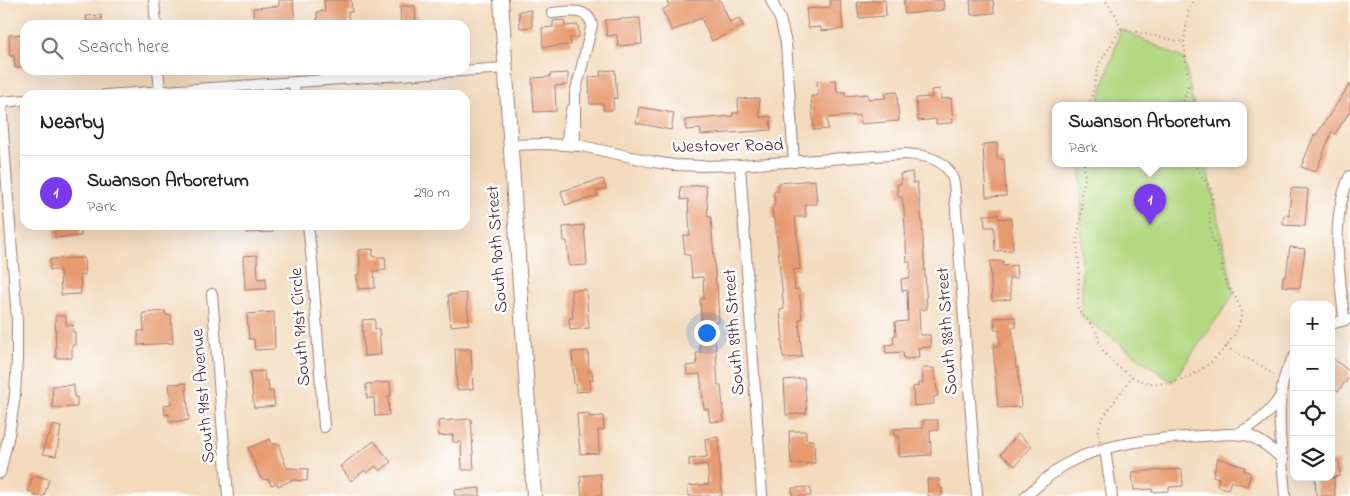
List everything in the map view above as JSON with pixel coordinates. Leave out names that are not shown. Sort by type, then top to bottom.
[{"type":"main road","name":"South 90th Street","points":[[501,0],[534,496]]},
{"type":"street","points":[[154,0],[156,20]]},
{"type":"street","points":[[771,0],[780,19],[786,43],[794,162]]},
{"type":"street","points":[[552,13],[580,12],[586,14],[591,20],[592,29],[574,102],[571,145]]},
{"type":"street","points":[[470,70],[505,68]]},
{"type":"street","points":[[158,75],[160,90]]},
{"type":"street","points":[[177,90],[407,75]]},
{"type":"street","points":[[294,83],[295,90]]},
{"type":"street","points":[[0,473],[15,395],[18,358],[18,320],[0,102],[20,100]]},
{"type":"street","name":"Westover Road","points":[[510,145],[571,145],[674,165],[740,165],[911,154],[928,156],[945,166]]},
{"type":"street","name":"South 89th Street","points":[[740,165],[762,496]]},
{"type":"street","name":"South 88th Street","points":[[945,166],[953,179],[955,197],[977,496]]},
{"type":"street","points":[[1335,323],[1347,319],[1337,224],[1341,200],[1350,176]]},
{"type":"street","name":"South 91st Circle","points":[[309,230],[324,427]]},
{"type":"street","name":"South 91st Avenue","points":[[212,294],[228,496]]},
{"type":"street","points":[[1285,496],[1280,397],[1283,381],[1290,366]]},
{"type":"street","points":[[1236,434],[1266,416],[1280,397]]},
{"type":"street","points":[[1026,496],[1067,464],[1130,443],[1236,434],[1260,440],[1283,460]]},
{"type":"street","points":[[1105,450],[1112,496]]},
{"type":"path","points":[[1105,0],[1117,17],[1121,29]]},
{"type":"path","points":[[1183,102],[1188,86],[1184,42],[1188,13],[1193,0]]},
{"type":"path","points":[[1121,29],[1184,42]]},
{"type":"path","points":[[1090,102],[1099,64],[1121,29]]},
{"type":"path","points":[[1084,167],[1085,178],[1081,195],[1082,210],[1077,239],[1079,266],[1078,310],[1097,332],[1101,347],[1116,366],[1132,376],[1152,383],[1172,382],[1196,372],[1212,362],[1226,347],[1236,332],[1240,321],[1240,310],[1234,294],[1227,285],[1217,247],[1211,237],[1210,212],[1213,204],[1211,189],[1200,176],[1198,167]]},
{"type":"path","points":[[1226,347],[1265,368],[1283,381]]},
{"type":"path","points":[[1105,450],[1100,442],[1099,426],[1108,408],[1119,396],[1132,376]]},
{"type":"green space","points":[[1121,29],[1184,59],[1193,102],[1098,102]]},
{"type":"green space","points":[[1081,167],[1207,167],[1234,294],[1172,382],[1082,316]]},
{"type":"building","points":[[279,0],[293,0],[295,20],[254,20],[253,8],[279,6]]},
{"type":"building","points":[[324,0],[351,0],[352,12],[348,12],[349,20],[317,20],[317,12],[325,11]]},
{"type":"building","points":[[666,0],[720,0],[730,22],[739,18],[743,26],[712,41],[701,18],[672,31],[662,10],[669,6]]},
{"type":"building","points":[[830,0],[840,0],[843,29],[821,31],[821,27],[808,28],[806,9],[830,7]]},
{"type":"building","points":[[885,0],[886,16],[859,18],[857,2]]},
{"type":"building","points":[[904,0],[943,0],[944,10],[905,14]]},
{"type":"building","points":[[970,0],[993,0],[994,13],[971,15]]},
{"type":"building","points":[[400,6],[415,6],[416,20],[401,20]]},
{"type":"building","points":[[531,10],[532,27],[520,28],[519,11]]},
{"type":"building","points":[[101,15],[102,20],[86,20],[86,16]]},
{"type":"building","points":[[640,18],[642,44],[618,46],[617,35],[607,36],[605,20]]},
{"type":"building","points":[[564,20],[565,26],[578,25],[579,37],[570,38],[571,45],[543,47],[542,28],[553,27],[553,21]]},
{"type":"building","points":[[20,34],[20,68],[15,68],[14,56],[10,56],[9,35]]},
{"type":"building","points":[[615,70],[617,98],[613,98],[613,110],[603,110],[603,104],[590,104],[589,77],[601,76],[600,71]]},
{"type":"building","points":[[568,73],[568,85],[555,86],[556,111],[534,112],[532,78]]},
{"type":"building","points":[[836,80],[837,92],[845,92],[845,96],[868,94],[868,99],[886,98],[885,93],[897,92],[899,121],[861,124],[860,115],[827,118],[828,129],[814,130],[811,96],[818,96],[817,81]]},
{"type":"building","points":[[1350,84],[1350,111],[1335,134],[1332,131],[1316,172],[1301,167],[1314,135],[1316,135]]},
{"type":"building","points":[[940,89],[941,99],[951,98],[953,123],[936,124],[936,119],[918,121],[916,98],[932,97],[931,90]]},
{"type":"building","points":[[759,98],[760,117],[770,116],[771,130],[701,135],[700,129],[686,130],[685,120],[733,116],[732,113],[739,113],[738,99]]},
{"type":"building","points":[[639,107],[674,113],[671,130],[636,123]]},
{"type":"building","points":[[997,143],[997,159],[1004,159],[1006,196],[986,197],[983,144]]},
{"type":"building","points":[[912,172],[913,183],[917,182],[922,222],[927,309],[919,310],[920,335],[930,335],[931,347],[918,348],[919,358],[904,359],[903,352],[886,353],[885,345],[894,344],[893,336],[896,335],[895,322],[908,321],[907,290],[902,291],[901,279],[910,278],[910,262],[907,262],[904,210],[902,197],[898,197],[897,184],[901,184],[900,174]]},
{"type":"building","points":[[603,179],[606,189],[596,191],[598,196],[565,205],[561,191]]},
{"type":"building","points":[[815,180],[817,204],[805,204],[806,217],[795,217],[800,269],[793,270],[795,290],[799,289],[802,319],[799,320],[802,357],[783,358],[780,310],[784,309],[775,219],[773,219],[774,191],[778,191],[778,183]]},
{"type":"building","points":[[706,185],[708,217],[711,217],[717,285],[719,322],[714,322],[718,385],[721,385],[724,421],[710,422],[708,409],[704,409],[700,374],[687,375],[686,366],[697,365],[696,353],[700,353],[699,335],[702,335],[700,299],[704,299],[703,277],[692,278],[690,255],[685,255],[683,236],[690,235],[688,199],[681,200],[680,187]]},
{"type":"building","points":[[1291,188],[1308,189],[1305,226],[1283,225],[1284,215],[1289,216]]},
{"type":"building","points":[[998,214],[998,219],[1011,218],[1013,250],[995,251],[994,227],[985,227],[984,215]]},
{"type":"building","points":[[584,225],[587,265],[569,266],[567,241],[564,241],[563,227]]},
{"type":"building","points":[[55,230],[80,230],[81,236],[55,238]]},
{"type":"building","points":[[246,230],[273,230],[273,232],[246,233]]},
{"type":"building","points":[[1290,247],[1305,249],[1300,288],[1282,286],[1283,276],[1286,276]]},
{"type":"building","points":[[373,249],[373,257],[385,257],[386,270],[374,271],[375,288],[358,289],[357,274],[360,274],[359,250]]},
{"type":"building","points":[[257,255],[258,279],[266,278],[266,289],[245,290],[243,256]]},
{"type":"building","points":[[84,258],[85,275],[80,275],[81,294],[61,295],[60,270],[50,270],[50,259]]},
{"type":"building","points":[[990,261],[1003,261],[1003,266],[1016,265],[1017,278],[1009,278],[1011,299],[992,301]]},
{"type":"building","points":[[586,289],[589,328],[570,330],[569,318],[573,318],[571,290]]},
{"type":"building","points":[[466,293],[469,324],[451,326],[448,295]]},
{"type":"building","points":[[165,311],[166,315],[171,315],[173,343],[138,345],[138,331],[144,331],[143,313]]},
{"type":"building","points":[[274,312],[275,349],[255,350],[254,339],[249,339],[247,314]]},
{"type":"building","points":[[55,316],[66,316],[66,325],[73,325],[75,345],[72,345],[72,358],[56,358]]},
{"type":"building","points":[[1015,317],[1016,327],[1012,327],[1021,407],[998,408],[993,346],[1000,346],[999,330],[995,330],[994,318]]},
{"type":"building","points":[[375,319],[375,329],[379,329],[381,355],[364,356],[362,320]]},
{"type":"building","points":[[455,349],[471,349],[473,389],[457,390]]},
{"type":"building","points":[[588,351],[589,372],[592,372],[593,380],[590,380],[590,391],[576,392],[572,352]]},
{"type":"building","points":[[1335,360],[1350,372],[1350,377],[1338,391],[1335,389]]},
{"type":"building","points":[[922,368],[934,368],[938,396],[933,397],[934,404],[914,406],[913,387],[918,386],[918,383],[923,383]]},
{"type":"building","points":[[264,371],[265,381],[268,381],[269,392],[273,392],[275,406],[254,408],[250,372]]},
{"type":"building","points":[[804,378],[807,413],[786,415],[784,380]]},
{"type":"building","points":[[390,382],[391,396],[388,396],[389,415],[375,416],[374,398],[367,398],[366,384]]},
{"type":"building","points":[[186,383],[189,420],[169,422],[169,414],[165,415],[164,405],[171,404],[169,384]]},
{"type":"building","points":[[74,385],[74,397],[77,397],[77,407],[53,408],[52,386]]},
{"type":"building","points":[[589,413],[589,417],[603,416],[604,430],[598,430],[599,453],[580,454],[577,414]]},
{"type":"building","points":[[471,419],[474,470],[462,470],[461,442],[453,442],[453,435],[439,436],[438,421]]},
{"type":"building","points":[[923,420],[938,420],[938,430],[930,430],[931,455],[899,457],[899,436],[894,436],[894,429],[923,428]]},
{"type":"building","points":[[52,425],[61,427],[56,456],[43,454],[47,436],[50,436]]},
{"type":"building","points":[[789,431],[806,431],[806,440],[814,440],[815,463],[791,464]]},
{"type":"building","points":[[1018,434],[1032,446],[1015,466],[1001,454]]},
{"type":"building","points":[[718,437],[722,496],[689,496],[688,486],[709,484],[707,464],[689,466],[689,459],[707,457],[705,439]]},
{"type":"building","points":[[270,439],[272,444],[280,444],[280,450],[287,468],[308,469],[307,481],[293,480],[278,486],[277,483],[271,485],[269,480],[261,479],[248,448]]},
{"type":"building","points":[[374,441],[391,462],[380,471],[376,466],[367,473],[365,470],[351,481],[340,466]]},
{"type":"building","points":[[1218,458],[1245,467],[1244,470],[1251,473],[1247,486],[1231,481],[1228,489],[1217,486],[1219,478],[1213,476]]},
{"type":"building","points":[[1335,461],[1339,461],[1340,476],[1335,477]]},
{"type":"building","points":[[1182,469],[1183,486],[1169,487],[1169,491],[1152,492],[1152,489],[1134,490],[1132,472]]},
{"type":"building","points":[[601,474],[602,496],[582,496],[580,476]]},
{"type":"building","points":[[33,475],[49,479],[44,496],[34,496],[35,493],[28,491]]},
{"type":"building","points":[[927,479],[939,479],[942,496],[928,496]]},
{"type":"building","points":[[1315,481],[1334,481],[1335,496],[1316,496]]},
{"type":"building","points":[[810,487],[811,496],[793,496],[792,488]]},
{"type":"building","points":[[480,488],[480,496],[455,496],[454,490]]},
{"type":"place","name":"Swanson Arboretum","points":[[1150,225]]}]
